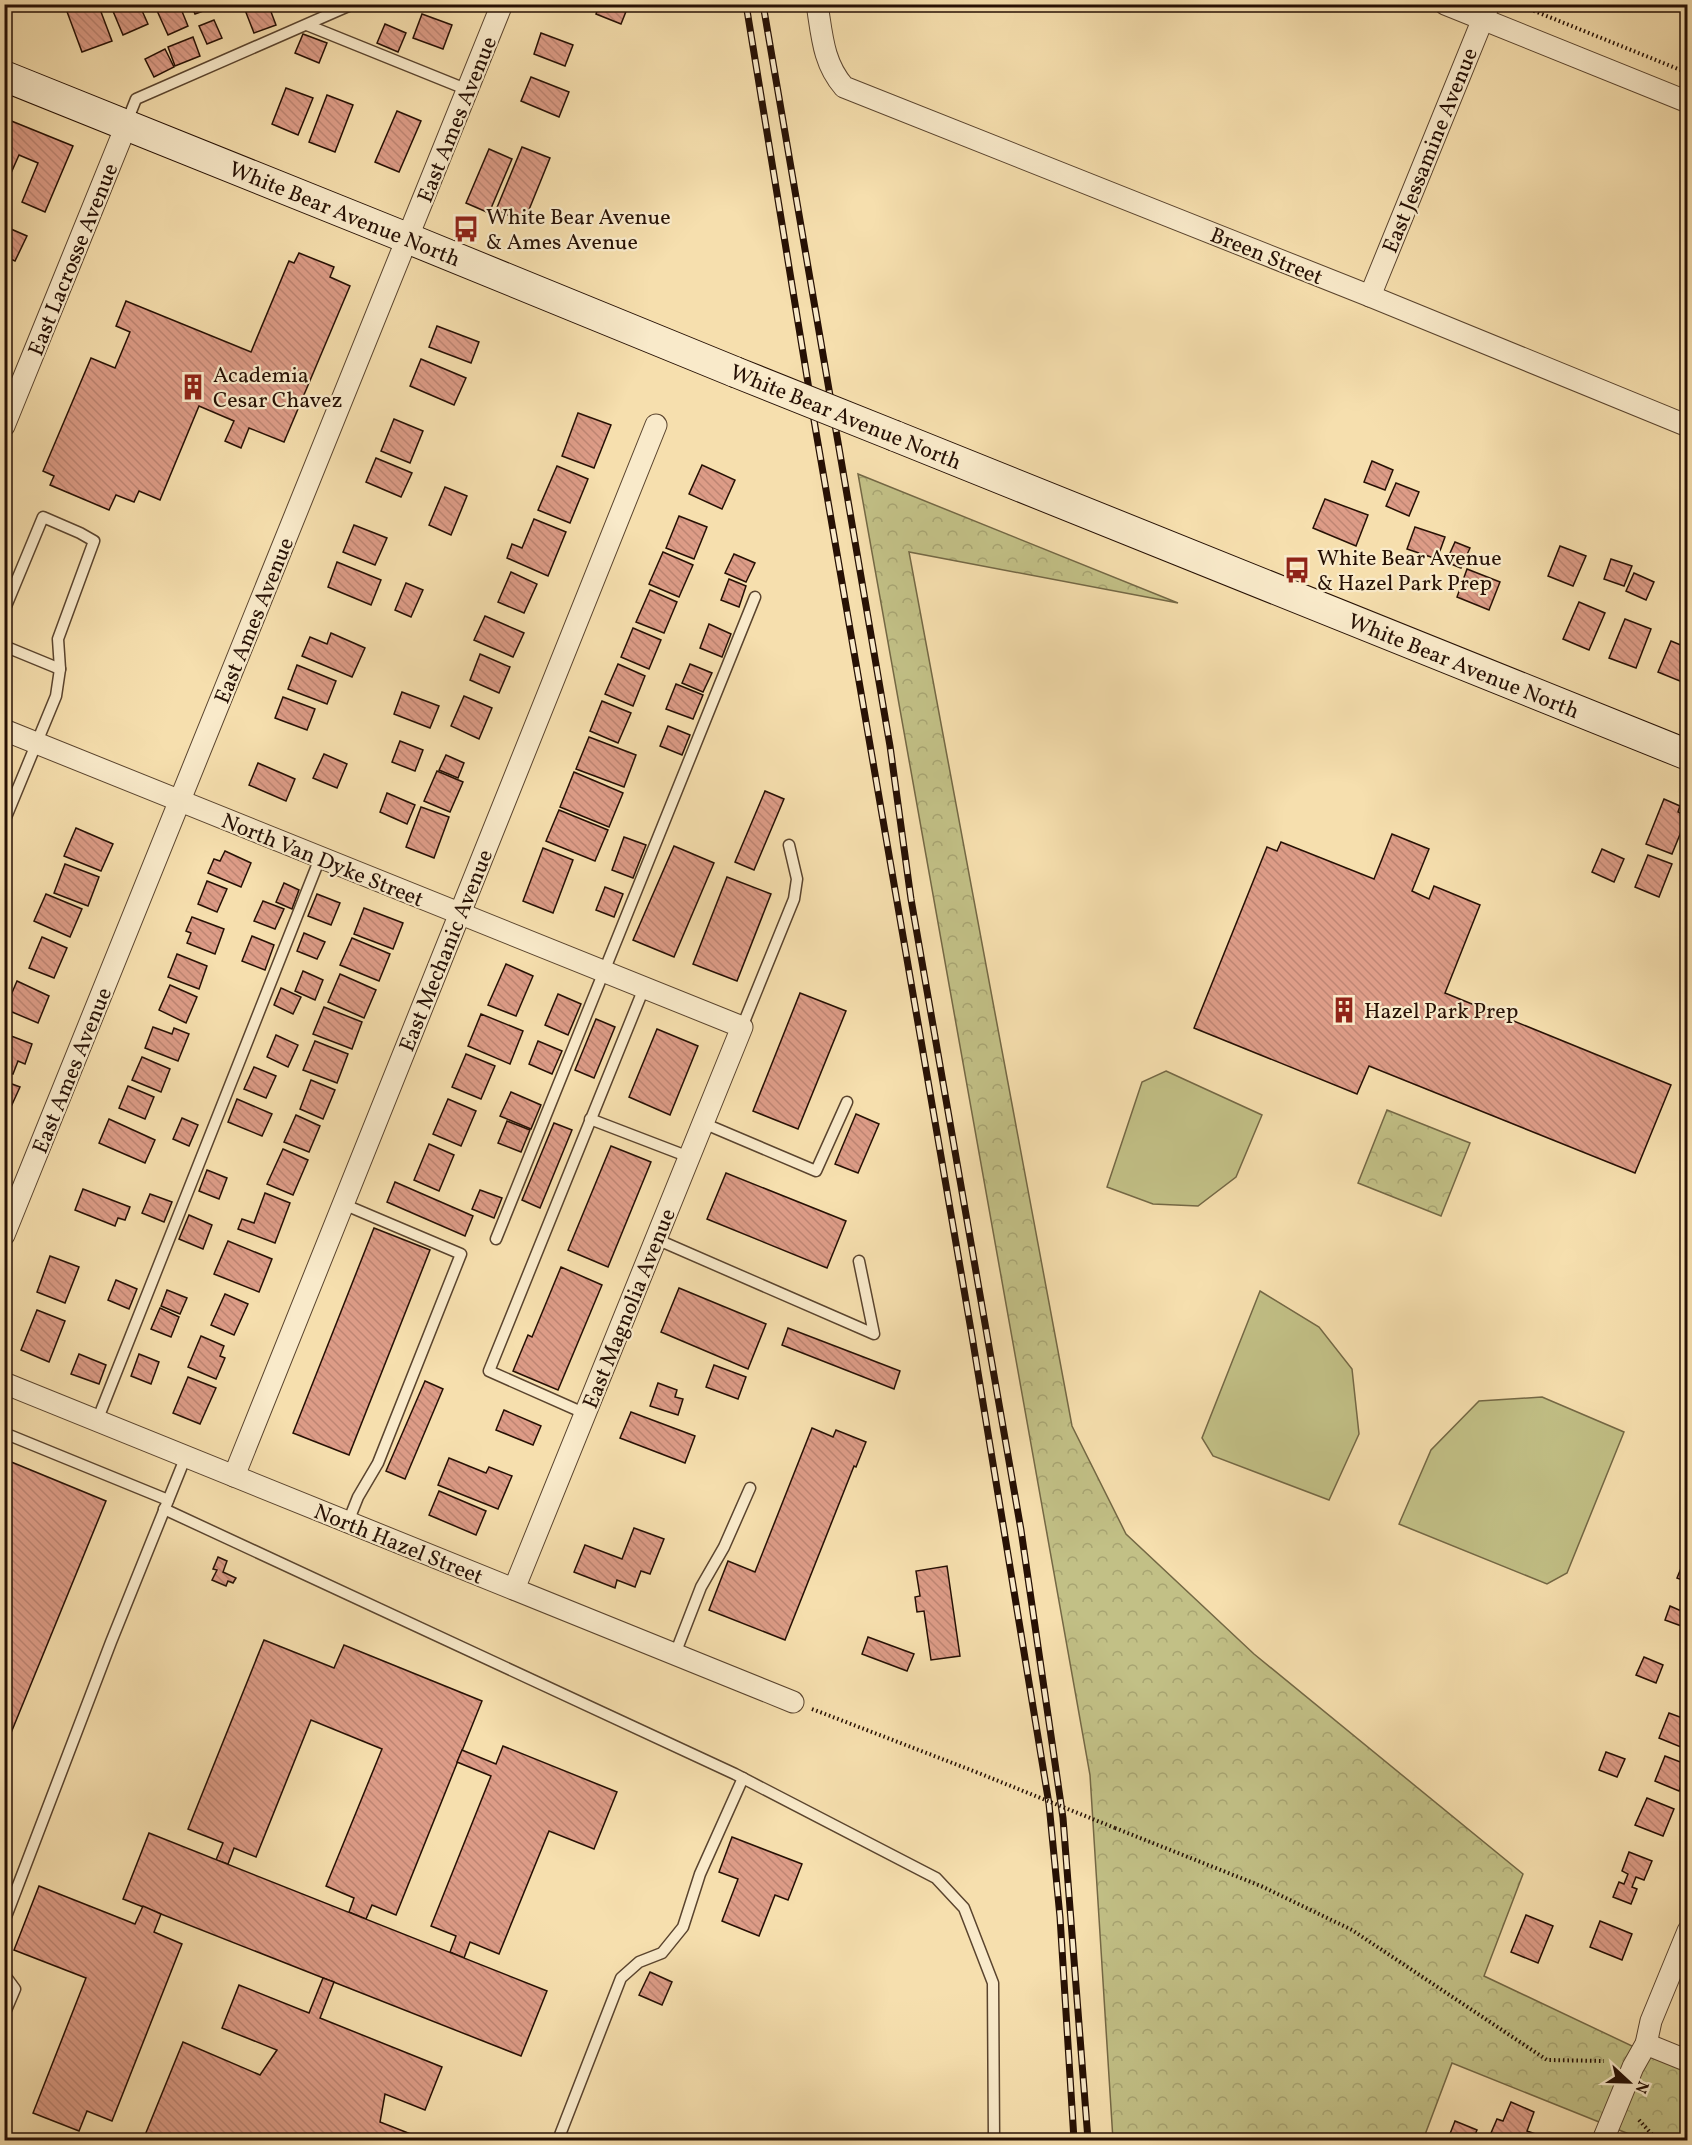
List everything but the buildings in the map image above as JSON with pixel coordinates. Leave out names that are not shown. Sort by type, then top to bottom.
[{"type":"main road","name":"White Bear Avenue North","points":[[4,76],[1688,755]]},
{"type":"street","name":"East Ames Avenue","points":[[4,1235],[502,4]]},
{"type":"street","name":"Breen Street","points":[[817,4],[827,58],[837,79],[844,87],[1370,296],[1688,426]]},
{"type":"street","points":[[1445,4],[1485,12],[1688,102]]},
{"type":"street","name":"East Jessamine Avenue","points":[[1370,296],[1485,12]]},
{"type":"street","name":"East Lacrosse Avenue","points":[[4,426],[126,126]]},
{"type":"street","name":"East Mechanic Avenue","points":[[234,1476],[656,425]]},
{"type":"street","name":"North Van Dyke Street","points":[[4,730],[742,1027]]},
{"type":"street","name":"East Magnolia Avenue","points":[[514,1589],[742,1027]]},
{"type":"street","name":"North Hazel Street","points":[[4,1383],[793,1702]]},
{"type":"street","points":[[1603,2140],[1633,2068],[1646,2044],[1651,2021],[1688,1931]]},
{"type":"street","points":[[1646,2044],[1688,2061]]},
{"type":"lane","points":[[126,126],[136,99],[353,4]]},
{"type":"lane","points":[[307,25],[468,90]]},
{"type":"lane","points":[[4,611],[43,517],[94,541],[58,639],[60,669],[56,696],[4,822]]},
{"type":"lane","points":[[496,1239],[755,597]]},
{"type":"lane","points":[[4,646],[60,669]]},
{"type":"lane","points":[[742,1027],[794,899],[797,879],[789,845]]},
{"type":"lane","points":[[97,1421],[320,858]]},
{"type":"lane","points":[[586,1414],[489,1371],[644,988]]},
{"type":"lane","points":[[703,1123],[816,1171],[847,1102]]},
{"type":"lane","points":[[590,1119],[689,1157]]},
{"type":"lane","points":[[343,1204],[461,1254],[378,1463],[358,1497],[348,1522]]},
{"type":"lane","points":[[656,1239],[874,1334],[859,1261]]},
{"type":"lane","points":[[4,1433],[166,1504],[742,1779],[936,1878],[963,1908],[993,1983],[993,2140]]},
{"type":"lane","points":[[4,1922],[111,1642],[186,1456]]},
{"type":"lane","points":[[675,1654],[701,1587],[724,1547],[750,1488]]},
{"type":"lane","points":[[558,2140],[621,1978],[639,1962],[662,1953],[683,1927],[700,1874],[742,1779]]},
{"type":"lane","points":[[4,1974],[15,1989],[4,2015]]},
{"type":"path","points":[[1517,4],[1688,73]]},
{"type":"path","points":[[793,1702],[976,1772],[1261,1886],[1352,1930],[1547,2060],[1604,2061]]},
{"type":"path","points":[[1639,2120],[1657,2140]]},
{"type":"green space","points":[[858,474],[1178,603],[909,552],[1072,1426],[1126,1534],[1254,1654],[1523,1874],[1484,1976],[1687,2072],[1687,2140],[1627,2140],[1629,2134],[1452,2063],[1423,2140],[1113,2140],[1090,1775]]},
{"type":"green space","points":[[1166,1071],[1262,1115],[1236,1177],[1198,1206],[1153,1204],[1107,1187],[1142,1082]]},
{"type":"green space","points":[[1387,1110],[1470,1143],[1441,1216],[1358,1183]]},
{"type":"green space","points":[[1260,1291],[1319,1327],[1352,1369],[1359,1434],[1329,1500],[1213,1456],[1202,1438]]},
{"type":"green space","points":[[1542,1397],[1624,1432],[1567,1573],[1547,1584],[1399,1524],[1431,1450],[1479,1401]]},
{"type":"railway","points":[[746,4],[815,426],[972,1336],[1049,1804],[1060,1917],[1074,2140]]},
{"type":"railway","points":[[763,4],[890,746],[911,899],[1021,1530],[1063,1818],[1088,2140]]},
{"type":"place","name":"White Bear Avenue & Ames Avenue","points":[[466,229]]},
{"type":"place","name":"Academia Cesar Chavez","points":[[193,387]]},
{"type":"place","name":"White Bear Avenue & Hazel Park Prep","points":[[1297,570]]},
{"type":"place","name":"Hazel Park Prep","points":[[1344,1010]]}]
